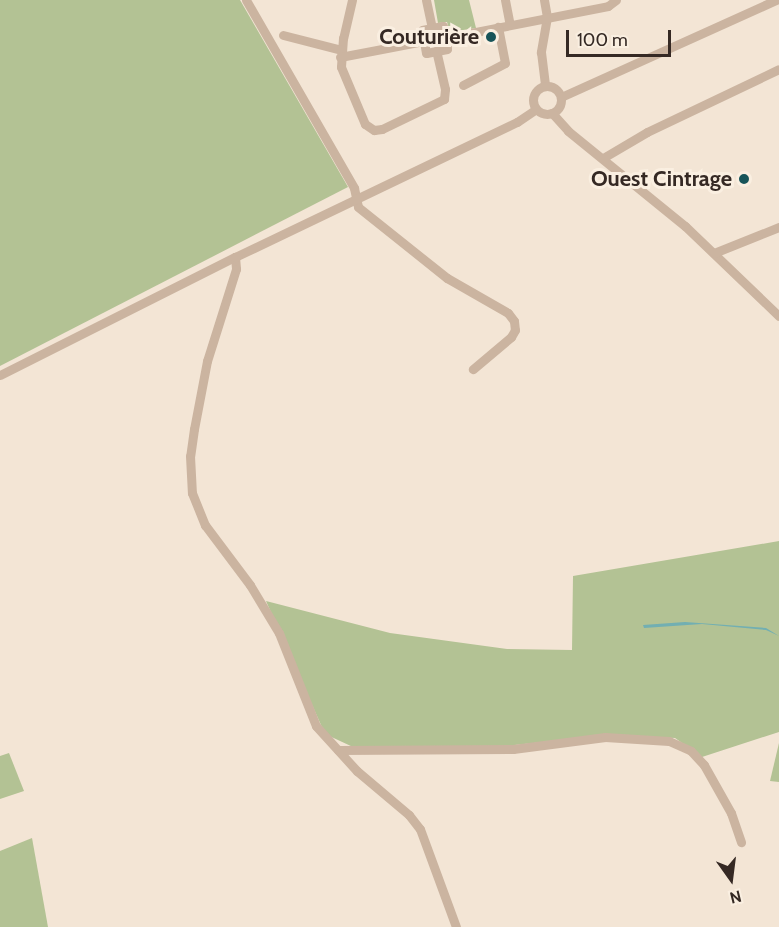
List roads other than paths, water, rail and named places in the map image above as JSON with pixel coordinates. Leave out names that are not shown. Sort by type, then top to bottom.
[{"type":"street","points":[[246,0],[354,188],[358,207],[447,278],[508,313],[514,321],[515,330],[511,337],[473,369]]},
{"type":"street","points":[[352,0],[341,53],[346,86],[365,124],[374,130],[439,104],[444,99],[445,89],[436,51]]},
{"type":"street","points":[[426,0],[432,28]]},
{"type":"street","points":[[505,0],[510,25]]},
{"type":"street","points":[[544,0],[547,17],[541,52],[545,86]]},
{"type":"street","points":[[445,38],[608,6],[616,0]]},
{"type":"street","points":[[561,97],[776,0]]},
{"type":"street","points":[[443,26],[445,38],[447,49],[426,53],[422,30],[443,26]]},
{"type":"street","points":[[463,85],[505,63],[498,27]]},
{"type":"street","points":[[283,35],[341,53],[424,41]]},
{"type":"street","points":[[603,158],[647,132],[779,69]]},
{"type":"street","points":[[545,86],[557,90],[561,97],[559,108],[552,113],[543,114],[536,109],[534,95],[545,86]]},
{"type":"street","points":[[0,375],[235,257],[517,122],[536,109]]},
{"type":"street","points":[[552,113],[568,131],[714,253],[779,316]]},
{"type":"street","points":[[714,253],[779,228]]},
{"type":"street","points":[[235,257],[236,269],[207,361],[194,429],[190,456],[192,493],[205,525],[250,585],[279,633],[316,726],[357,771],[409,816],[420,829],[456,927]]},
{"type":"street","points":[[338,750],[513,749],[605,736],[669,741],[692,751],[704,765],[731,813],[741,842]]},
{"type":"water","points":[[685,622],[766,628],[779,636],[766,630],[702,624],[644,628],[643,625]]},
{"type":"place","name":"Couturière","points":[[491,37]]},
{"type":"place","name":"Ouest Cintrage","points":[[744,179]]}]
